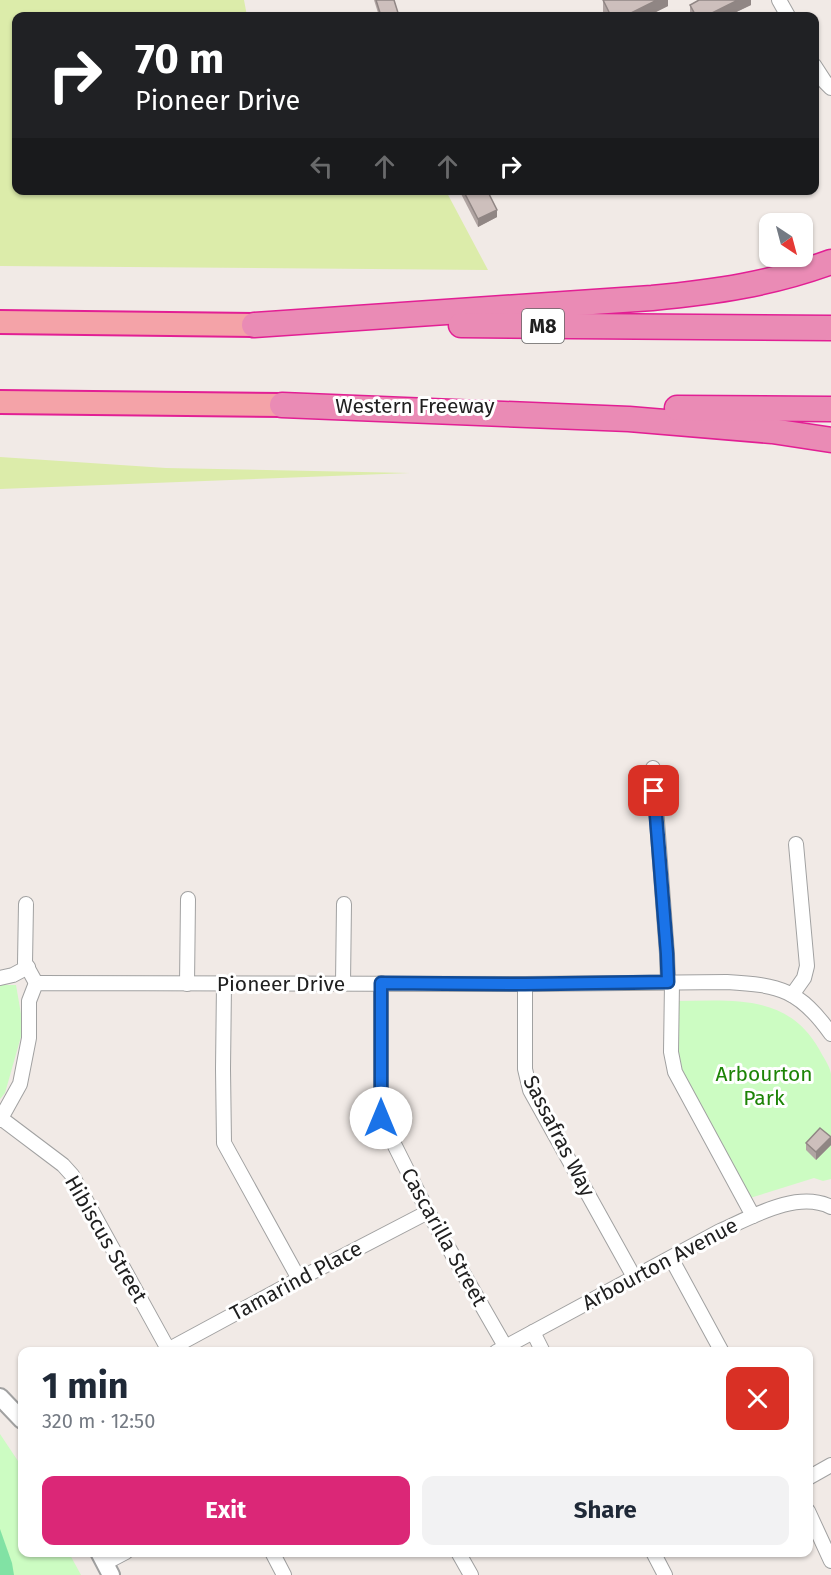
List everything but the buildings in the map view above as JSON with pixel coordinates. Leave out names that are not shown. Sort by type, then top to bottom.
[{"type":"highway","points":[[254,325],[713,292],[761,283],[831,262]]},
{"type":"highway","name":"M8","points":[[0,322],[831,328]]},
{"type":"highway","name":"Western Freeway","points":[[0,402],[831,409]]},
{"type":"highway","points":[[282,405],[640,420],[772,430],[831,440]]},
{"type":"street","points":[[819,73],[831,88]]},
{"type":"street","points":[[653,768],[670,982],[671,1052],[675,1072],[753,1216]]},
{"type":"street","points":[[792,995],[804,978],[807,966],[796,844]]},
{"type":"street","points":[[187,984],[188,900]]},
{"type":"street","points":[[1,1120],[20,1084],[29,1038],[29,1001],[36,983],[26,963],[26,904]]},
{"type":"street","points":[[343,983],[344,904]]},
{"type":"street","points":[[0,978],[13,975],[28,967]]},
{"type":"street","name":"Pioneer Drive","points":[[36,983],[753,983],[767,985],[792,995],[813,1011],[831,1034]]},
{"type":"street","name":"Cascarilla Street","points":[[381,983],[381,1118],[499,1347]]},
{"type":"street","points":[[224,984],[224,1143],[299,1279]]},
{"type":"street","name":"Sassafras Way","points":[[525,984],[525,1069],[531,1090],[634,1277]]},
{"type":"street","name":"Hibiscus Street","points":[[1,1120],[63,1165],[72,1175],[164,1347]]},
{"type":"street","name":"Arbourton Avenue","points":[[504,1347],[720,1231],[753,1216],[793,1202],[814,1201],[831,1207]]},
{"type":"street","name":"Tamarind Place","points":[[172,1347],[428,1212]]},
{"type":"street","points":[[671,1258],[719,1347]]},
{"type":"street","points":[[533,1332],[540,1347]]},
{"type":"street","points":[[0,1397],[18,1415]]},
{"type":"street","points":[[813,1475],[831,1465]]},
{"type":"street","points":[[813,1522],[831,1561]]},
{"type":"street","points":[[275,1557],[284,1575]]},
{"type":"street","points":[[461,1557],[471,1575]]},
{"type":"street","points":[[656,1557],[665,1575]]},
{"type":"green space","points":[[0,0],[244,0],[246,12],[12,12],[12,195],[448,195],[488,270],[0,266]]},
{"type":"green space","points":[[0,457],[166,468],[410,473],[0,489]]},
{"type":"green space","points":[[0,985],[16,985],[22,1033],[5,1093],[0,1099]]},
{"type":"green space","name":"Arbourton Park","points":[[676,1001],[737,1001],[756,1004],[774,1009],[791,1018],[806,1031],[819,1049],[831,1074],[831,1179],[823,1181],[814,1178],[750,1198],[678,1064]]},
{"type":"green space","points":[[0,1434],[18,1461],[18,1557],[71,1557],[81,1575],[0,1575]]},
{"type":"green space","points":[[0,1529],[12,1563],[14,1575],[0,1575]]},
{"type":"route","points":[[381,1118],[381,983],[668,982],[654,791]]}]
